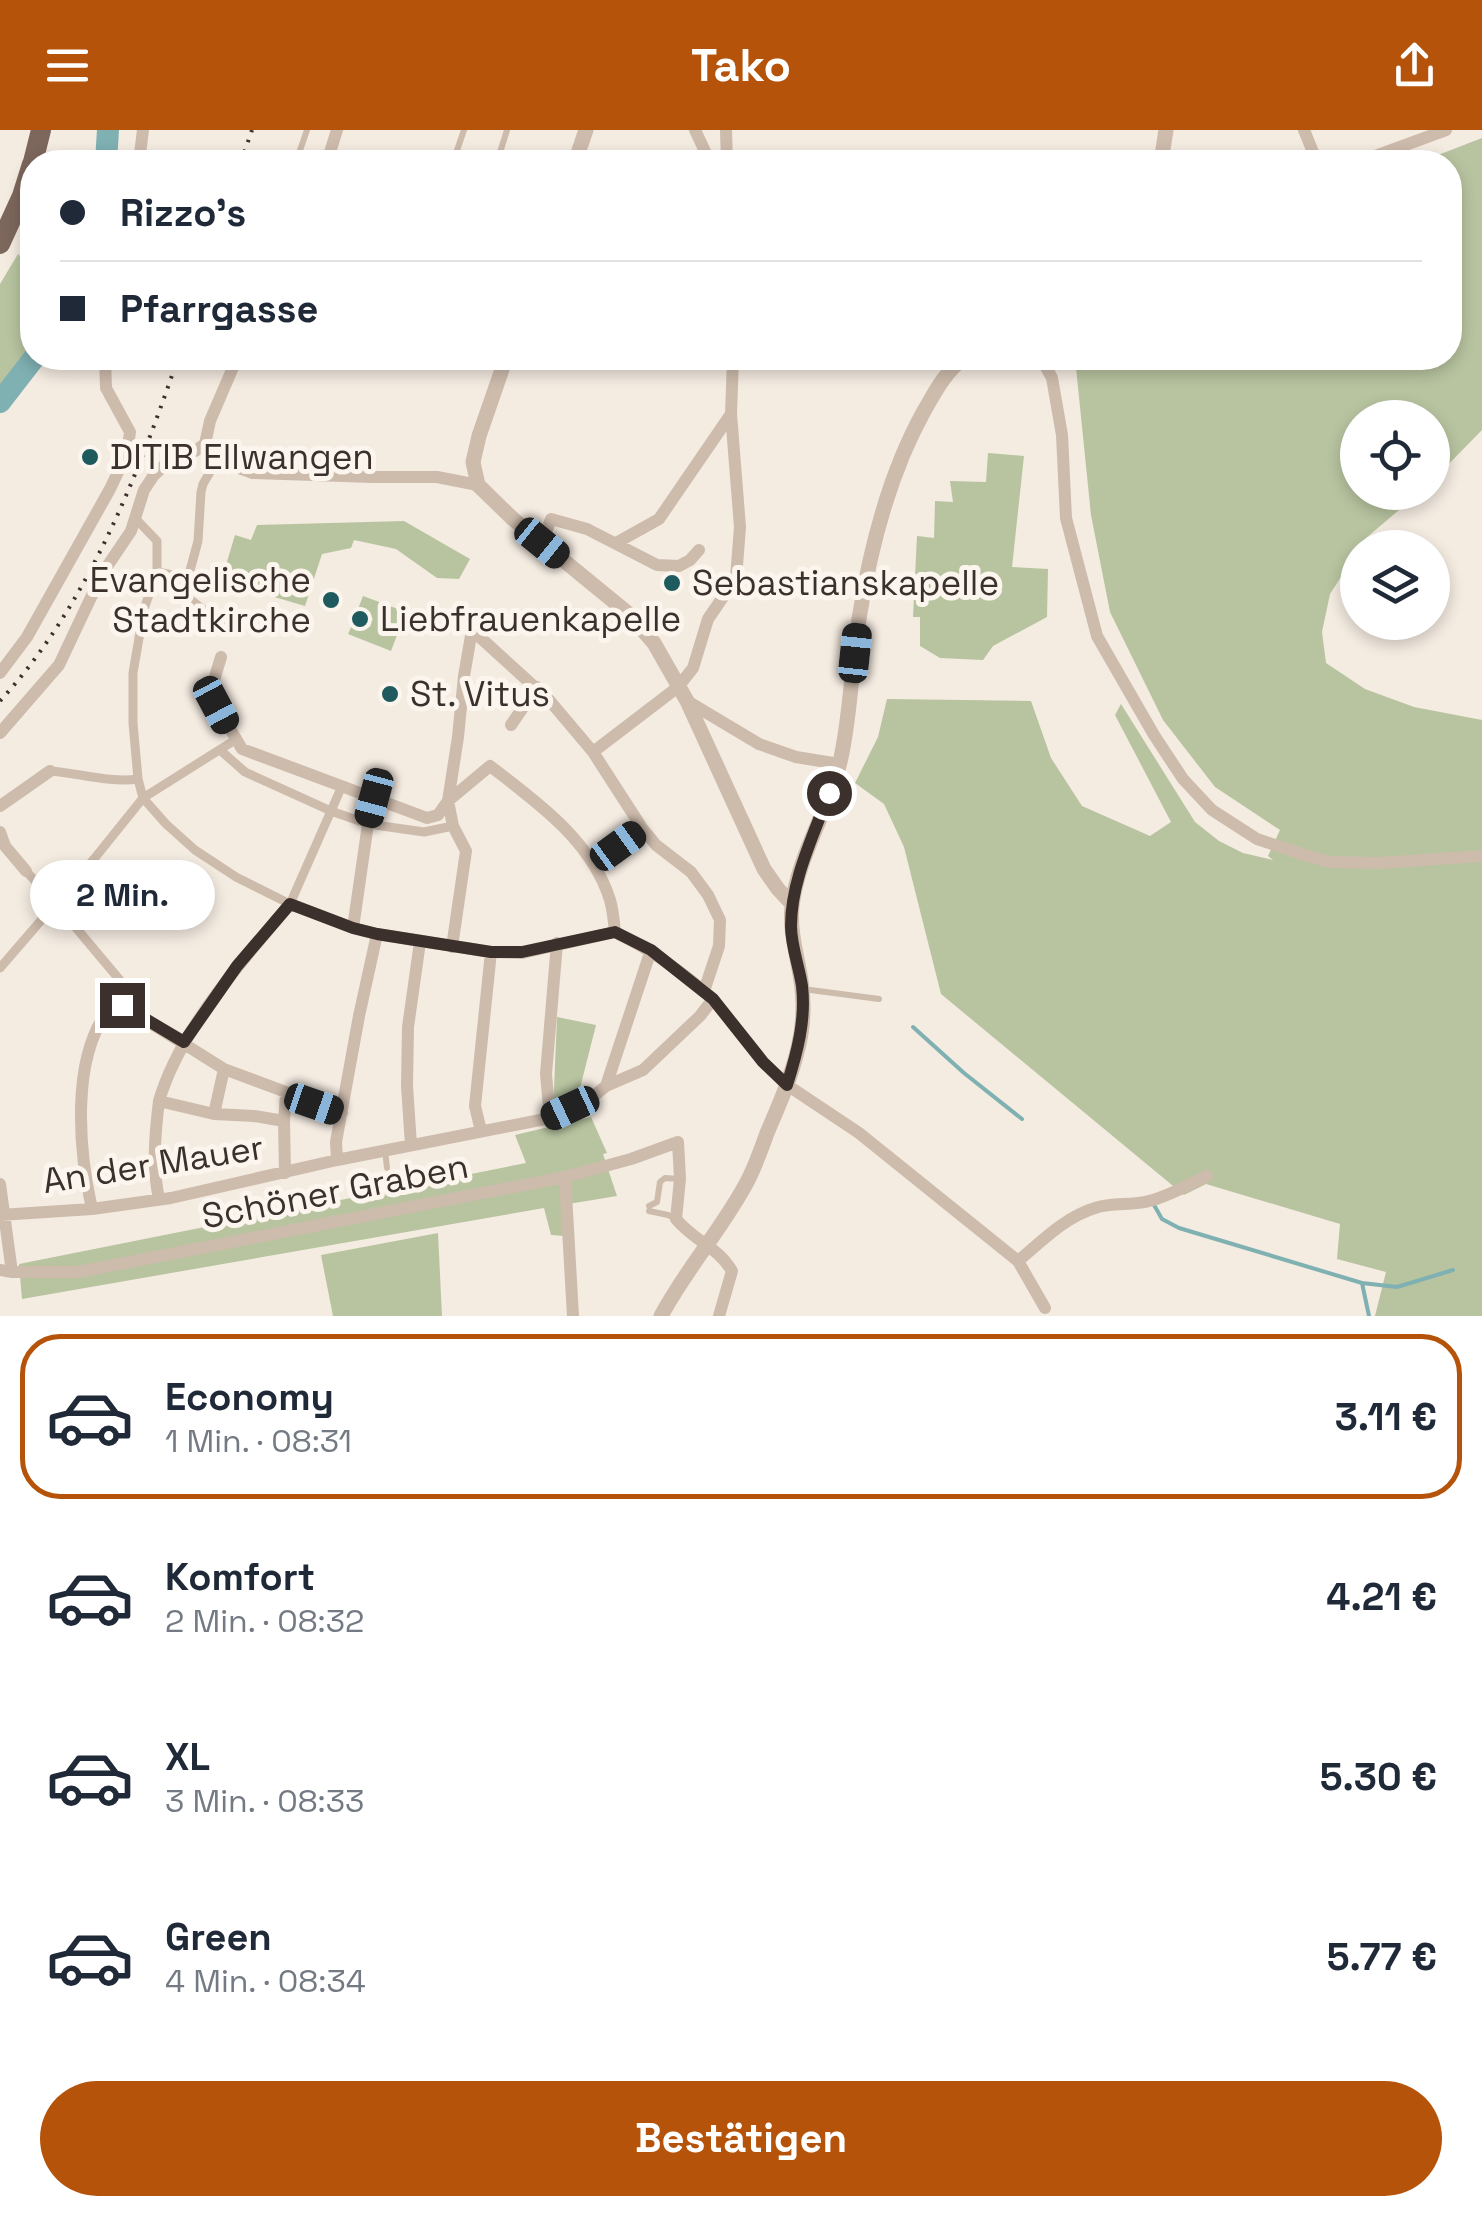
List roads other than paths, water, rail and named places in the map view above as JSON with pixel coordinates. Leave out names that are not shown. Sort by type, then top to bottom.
[{"type":"main road","points":[[3,231],[20,192]]},
{"type":"street","points":[[1391,150],[1446,130]]},
{"type":"street","points":[[0,673],[26,637],[127,453],[130,432],[106,388],[105,370]]},
{"type":"street","points":[[231,370],[205,444],[217,460],[253,473],[437,476],[478,485]]},
{"type":"street","points":[[502,370],[478,436],[473,462],[478,485],[629,614],[654,643],[764,869],[792,904]]},
{"type":"street","points":[[593,752],[682,694],[708,619],[736,578],[740,528],[731,414],[733,370]]},
{"type":"street","points":[[661,1316],[748,1180],[787,1085],[801,1033],[802,988],[791,930],[792,904],[839,764],[848,720],[858,620],[874,542],[913,432],[951,370]]},
{"type":"street","points":[[1047,370],[1062,435],[1066,518],[1097,636],[1182,779],[1212,810],[1257,839],[1314,858],[1378,864],[1482,856]]},
{"type":"street","points":[[616,543],[659,518],[731,414]]},
{"type":"street","points":[[0,732],[59,664],[102,574],[132,531],[144,490],[161,467],[205,444]]},
{"type":"street","points":[[217,460],[201,492],[198,541],[187,597],[213,617],[231,622]]},
{"type":"street","points":[[136,518],[157,541],[157,572],[144,609],[132,673],[138,779],[143,798],[195,850],[236,877],[290,904],[377,934],[491,952],[522,952],[615,932],[651,950],[709,995],[763,1062],[787,1085],[860,1133],[1018,1261],[1044,1308]]},
{"type":"street","points":[[542,543],[551,519],[587,528],[657,566],[679,566],[699,550]]},
{"type":"street","points":[[157,572],[188,578]]},
{"type":"street","points":[[452,947],[466,851],[453,826],[448,801],[472,630],[537,686],[593,752],[642,828],[656,845],[691,872],[708,895],[720,920],[709,995]]},
{"type":"street","points":[[221,656],[211,690],[242,750],[427,818],[438,815],[448,801],[490,766],[541,805],[593,864],[610,901],[615,932]]},
{"type":"street","points":[[511,725],[537,686]]},
{"type":"street","points":[[682,694],[759,744],[839,764]]},
{"type":"street","points":[[0,968],[143,798],[235,740]]},
{"type":"street","points":[[220,750],[245,772],[368,824],[424,832],[453,826]]},
{"type":"street","points":[[0,806],[50,772],[123,781],[138,779]]},
{"type":"street","points":[[159,1200],[154,1139],[166,1078],[184,1042],[237,966],[290,904],[342,786]]},
{"type":"street","points":[[353,928],[374,798]]},
{"type":"street","points":[[593,864],[642,828]]},
{"type":"street","points":[[0,832],[5,846],[124,986],[122,1005]]},
{"type":"street","points":[[337,1160],[336,1142],[377,934]]},
{"type":"street","points":[[411,1146],[408,1027],[420,942]]},
{"type":"street","points":[[550,1118],[546,1074],[557,943]]},
{"type":"street","points":[[606,1086],[651,950]]},
{"type":"street","points":[[480,1131],[475,1106],[491,952]]},
{"type":"street","name":"An der Mauer","points":[[3,1216],[92,1210],[159,1200],[550,1118],[643,1070],[700,1016],[709,995]]},
{"type":"street","points":[[92,1210],[82,1166],[83,1080],[94,1036],[110,1008],[122,1005],[224,1069],[286,1094],[342,1110]]},
{"type":"street","points":[[214,1114],[224,1069]]},
{"type":"street","points":[[285,1173],[286,1094]]},
{"type":"street","points":[[159,1101],[214,1114],[284,1121]]},
{"type":"street","name":"Schöner Graben","points":[[6,1271],[78,1272],[565,1177],[678,1142],[680,1179]]},
{"type":"street","points":[[1018,1261],[1078,1215],[1114,1204],[1145,1203],[1207,1176]]},
{"type":"street","points":[[565,1177],[573,1316]]},
{"type":"street","points":[[680,1179],[676,1220],[724,1258],[732,1271],[720,1316]]},
{"type":"street","points":[[0,1184],[6,1271]]},
{"type":"lane","points":[[802,988],[878,999]]},
{"type":"lane","points":[[385,1150],[387,1168]]},
{"type":"lane","points":[[676,1220],[649,1209],[656,1202],[660,1182],[665,1178],[680,1179]]},
{"type":"waterway","points":[[107,150],[108,130]]},
{"type":"waterway","points":[[0,402],[25,370]]},
{"type":"waterway","points":[[913,1027],[1022,1119]]},
{"type":"waterway","points":[[1154,1205],[1162,1219],[1179,1228],[1362,1283],[1369,1316]]},
{"type":"waterway","points":[[1362,1283],[1397,1287],[1453,1270]]},
{"type":"railway","points":[[245,150],[252,130]]},
{"type":"railway","points":[[0,701],[31,664],[84,582],[127,494],[174,370]]},
{"type":"place","name":"DITIB Ellwangen","points":[[90,457]]},
{"type":"place","name":"Sebastianskapelle","points":[[672,583]]},
{"type":"place","name":"Evangelische Stadtkirche","points":[[331,600]]},
{"type":"place","name":"Liebfrauenkapelle","points":[[360,619]]},
{"type":"place","name":"St. Vitus","points":[[390,694]]}]
